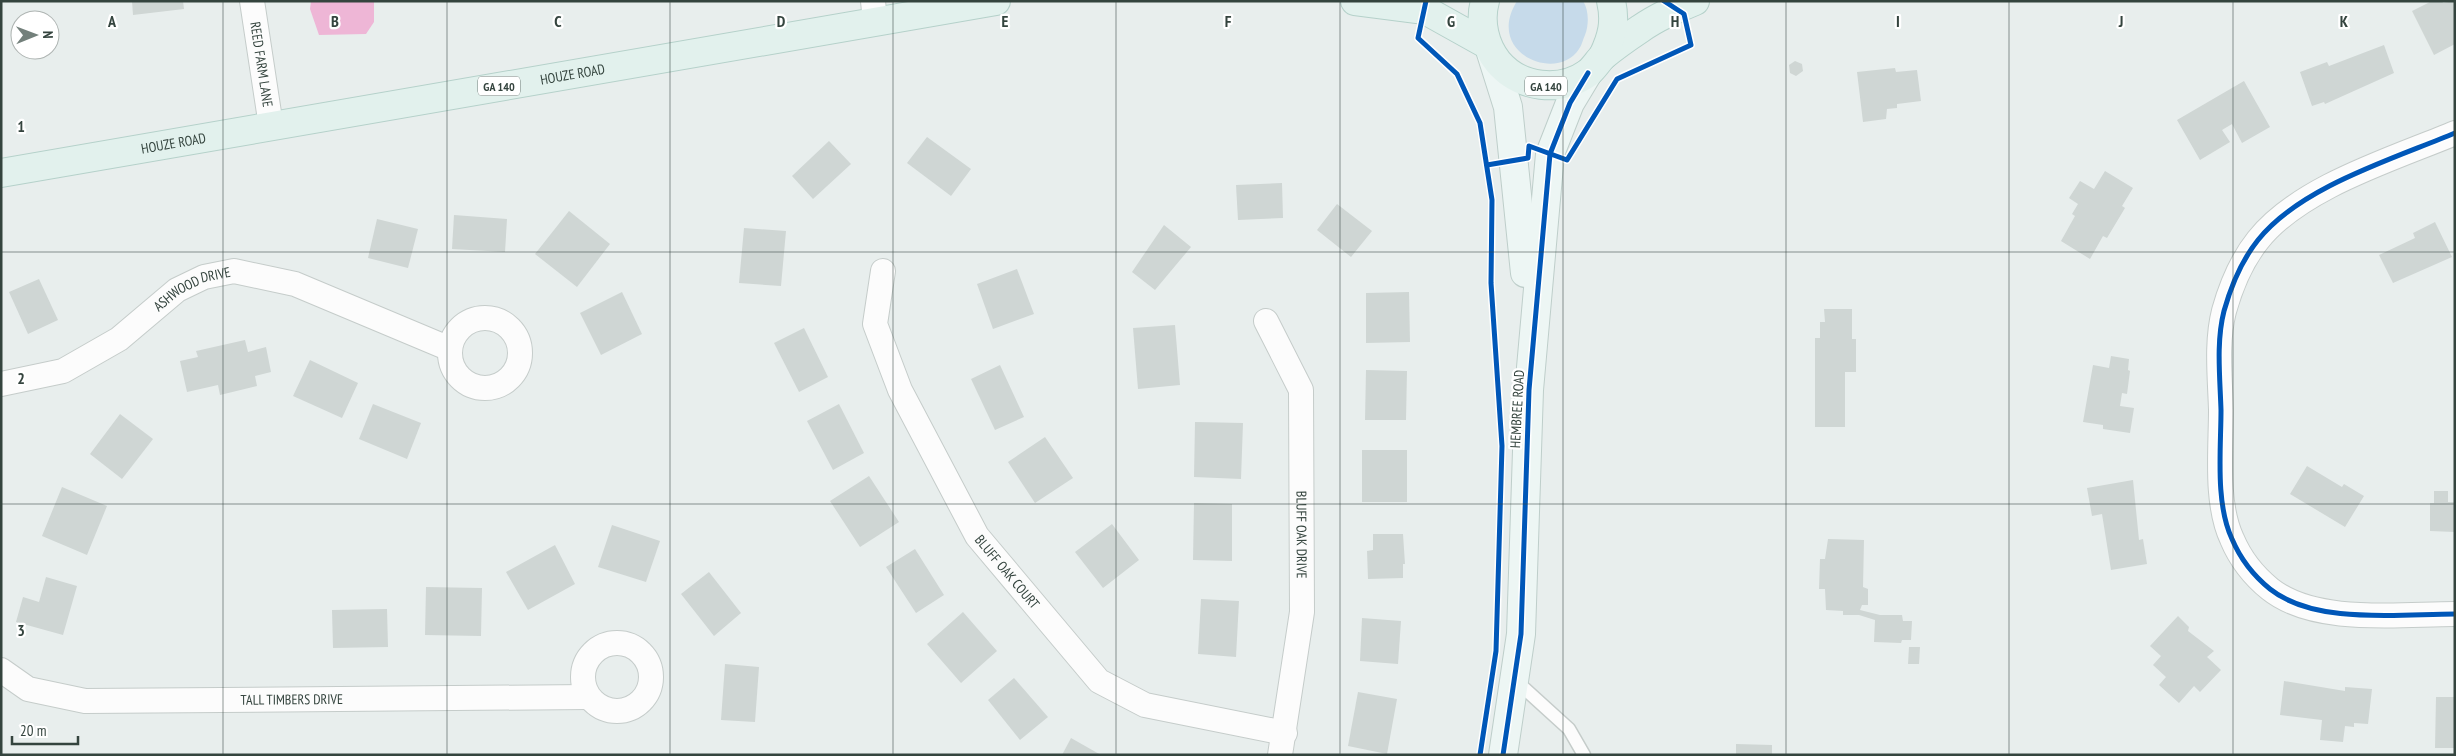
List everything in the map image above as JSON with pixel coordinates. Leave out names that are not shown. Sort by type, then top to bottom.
[{"type":"main road","name":"HOUZE ROAD","points":[[1,173],[270,126],[874,11],[996,1]]},
{"type":"main road","name":"GA 140","points":[[1355,1],[1425,10],[1489,49],[1505,70],[1524,81],[1546,86],[1568,83],[1649,23],[1695,1]]},
{"type":"main road","points":[[1485,1],[1482,10],[1489,49]]},
{"type":"main road","points":[[1595,64],[1612,36],[1614,13],[1611,1]]},
{"type":"street","name":"REED FARM LANE","points":[[252,1],[270,126]]},
{"type":"street","name":"HEMBREE ROAD","points":[[1489,49],[1508,107],[1532,351]]},
{"type":"street","name":"HEMBREE ROAD","points":[[1503,755],[1521,634],[1524,488],[1532,351],[1550,154],[1570,102],[1595,64]]},
{"type":"street","points":[[2455,133],[2326,187],[2289,209],[2258,239],[2238,271],[2224,312],[2220,348],[2222,500],[2231,538],[2247,566],[2270,589],[2296,605],[2329,614],[2455,614]]},
{"type":"street","name":"ASHWOOD DRIVE","points":[[1,384],[63,371],[119,339],[178,290],[204,277],[234,271],[295,284],[450,349]]},
{"type":"street","name":"BLUFF OAK COURT","points":[[883,271],[875,324],[900,390],[977,536],[1099,681],[1146,705],[1282,744]]},
{"type":"street","name":"BLUFF OAK DRIVE","points":[[1266,322],[1301,390],[1302,612],[1282,744]]},
{"type":"street","name":"TALL TIMBERS DRIVE","points":[[1,670],[28,689],[85,701],[588,696]]},
{"type":"lane","points":[[1515,680],[1569,729],[1584,755]]},
{"type":"shaded area","points":[[311,1],[374,1],[374,22],[366,34],[319,35],[310,9]]},
{"type":"shaded area","points":[[1517,1],[1583,1],[1588,22],[1579,49],[1569,59],[1556,63],[1541,63],[1528,58],[1517,48],[1510,36],[1509,20]]},
{"type":"building","points":[[132,1],[183,1],[184,9],[133,15]]},
{"type":"building","points":[[2432,1],[2442,1],[2443,3],[2455,1],[2455,44],[2434,55],[2412,11]]},
{"type":"building","points":[[2384,45],[2394,73],[2325,104],[2324,102],[2312,106],[2300,72],[2327,62],[2329,66]]},
{"type":"building","points":[[1795,61],[1802,64],[1803,71],[1796,76],[1790,73],[1789,65]]},
{"type":"building","points":[[1895,68],[1896,72],[1917,70],[1921,101],[1897,104],[1897,108],[1887,109],[1886,119],[1863,122],[1857,72]]},
{"type":"building","points":[[2244,81],[2270,127],[2242,143],[2232,124],[2222,130],[2230,142],[2200,160],[2177,120]]},
{"type":"building","points":[[927,137],[971,169],[951,196],[907,163]]},
{"type":"building","points":[[829,141],[851,164],[813,199],[792,176]]},
{"type":"building","points":[[2105,171],[2133,188],[2122,206],[2125,208],[2107,238],[2103,236],[2090,259],[2061,241],[2075,216],[2072,214],[2078,204],[2069,198],[2080,181],[2094,189]]},
{"type":"building","points":[[1282,183],[1283,218],[1238,220],[1236,185]]},
{"type":"building","points":[[1337,204],[1372,231],[1351,257],[1317,230]]},
{"type":"building","points":[[569,211],[610,244],[577,287],[535,254]]},
{"type":"building","points":[[454,215],[507,219],[505,252],[452,249]]},
{"type":"building","points":[[377,219],[418,229],[408,268],[368,258]]},
{"type":"building","points":[[2435,222],[2452,257],[2393,283],[2379,255],[2415,238],[2413,233]]},
{"type":"building","points":[[1164,225],[1191,247],[1155,290],[1132,272]]},
{"type":"building","points":[[744,228],[786,231],[781,286],[739,283]]},
{"type":"building","points":[[1017,269],[1034,314],[993,329],[977,284]]},
{"type":"building","points":[[39,279],[58,320],[28,334],[9,292]]},
{"type":"building","points":[[622,292],[642,334],[601,355],[580,313]]},
{"type":"building","points":[[1409,292],[1410,342],[1366,343],[1366,293]]},
{"type":"building","points":[[1824,309],[1852,309],[1852,339],[1856,339],[1856,372],[1845,372],[1845,427],[1815,427],[1815,338],[1820,338],[1820,322],[1825,322]]},
{"type":"building","points":[[1175,325],[1180,385],[1138,389],[1133,328]]},
{"type":"building","points":[[804,328],[828,377],[799,392],[774,343]]},
{"type":"building","points":[[245,340],[248,352],[266,347],[271,372],[255,376],[257,386],[220,395],[218,385],[187,392],[180,361],[198,357],[196,351]]},
{"type":"building","points":[[2111,356],[2129,359],[2128,370],[2130,371],[2127,394],[2122,393],[2120,406],[2134,408],[2130,433],[2103,429],[2103,425],[2083,422],[2093,365],[2109,368]]},
{"type":"building","points":[[310,360],[358,383],[342,418],[293,396]]},
{"type":"building","points":[[1000,365],[1024,417],[995,430],[971,379]]},
{"type":"building","points":[[1366,370],[1407,371],[1406,420],[1365,420]]},
{"type":"building","points":[[373,404],[421,423],[407,459],[359,439]]},
{"type":"building","points":[[839,404],[864,453],[833,470],[807,421]]},
{"type":"building","points":[[120,414],[153,439],[122,479],[90,454]]},
{"type":"building","points":[[1195,422],[1243,423],[1241,479],[1194,477]]},
{"type":"building","points":[[1045,437],[1073,478],[1035,503],[1008,462]]},
{"type":"building","points":[[1362,450],[1407,450],[1407,502],[1362,502]]},
{"type":"building","points":[[2307,466],[2342,487],[2344,484],[2364,496],[2345,527],[2290,494]]},
{"type":"building","points":[[869,476],[899,522],[860,547],[830,501]]},
{"type":"building","points":[[2133,480],[2139,540],[2143,539],[2147,564],[2111,570],[2102,514],[2092,516],[2087,488]]},
{"type":"building","points":[[62,487],[107,506],[87,555],[42,536]]},
{"type":"building","points":[[2434,491],[2448,491],[2448,502],[2455,502],[2455,532],[2430,531],[2430,503],[2434,503]]},
{"type":"building","points":[[1194,503],[1232,504],[1232,561],[1193,560]]},
{"type":"building","points":[[1112,524],[1139,560],[1103,588],[1075,552]]},
{"type":"building","points":[[612,525],[660,541],[646,582],[598,567]]},
{"type":"building","points":[[1373,534],[1403,534],[1405,564],[1403,564],[1403,578],[1368,579],[1367,551],[1373,550]]},
{"type":"building","points":[[1828,539],[1864,540],[1863,587],[1868,589],[1868,605],[1862,605],[1860,610],[1880,615],[1902,615],[1903,621],[1912,621],[1911,640],[1902,640],[1901,643],[1874,642],[1875,620],[1859,615],[1843,615],[1843,611],[1826,610],[1825,589],[1819,589],[1820,559],[1825,559]]},
{"type":"building","points":[[555,545],[575,584],[528,610],[506,572]]},
{"type":"building","points":[[915,549],[944,595],[916,613],[886,567]]},
{"type":"building","points":[[709,572],[741,613],[714,636],[681,594]]},
{"type":"building","points":[[46,577],[77,586],[63,635],[16,622],[23,597],[39,602]]},
{"type":"building","points":[[426,587],[482,588],[481,636],[425,635]]},
{"type":"building","points":[[1201,599],[1239,601],[1236,657],[1198,654]]},
{"type":"building","points":[[387,609],[388,647],[333,648],[332,610]]},
{"type":"building","points":[[963,612],[997,651],[961,683],[927,644]]},
{"type":"building","points":[[2178,616],[2189,627],[2188,631],[2214,651],[2207,657],[2221,670],[2200,692],[2194,686],[2179,703],[2159,685],[2166,677],[2153,665],[2161,656],[2150,646]]},
{"type":"building","points":[[1362,618],[1401,621],[1398,664],[1360,661]]},
{"type":"building","points":[[1909,647],[1920,647],[1919,664],[1908,664]]},
{"type":"building","points":[[725,664],[759,667],[755,722],[721,720]]},
{"type":"building","points":[[1014,678],[1048,717],[1020,740],[988,700]]},
{"type":"building","points":[[2284,681],[2345,691],[2345,687],[2372,689],[2368,724],[2354,723],[2354,727],[2345,726],[2343,742],[2320,740],[2322,720],[2280,715]]},
{"type":"building","points":[[1358,692],[1397,699],[1387,754],[1348,746]]},
{"type":"building","points":[[2436,697],[2455,697],[2455,748],[2435,748]]},
{"type":"building","points":[[1071,738],[1101,755],[1062,755]]},
{"type":"building","points":[[1736,744],[1772,745],[1772,755],[1736,755]]},
{"type":"cycle path","points":[[1426,1],[1418,38],[1457,74],[1480,123],[1492,200],[1491,283],[1502,446],[1496,651],[1480,755]]},
{"type":"cycle path","points":[[1487,165],[1528,158],[1529,146],[1567,160],[1617,79],[1691,45],[1684,14],[1664,1]]},
{"type":"cycle path","points":[[1503,755],[1521,634],[1529,390],[1550,154],[1570,103],[1588,73]]},
{"type":"cycle path","points":[[2455,133],[2349,176],[2322,190],[2276,221],[2252,248],[2234,283],[2224,311],[2220,335],[2219,360],[2221,410],[2220,476],[2223,509],[2235,546],[2243,560],[2258,578],[2270,589],[2289,600],[2310,608],[2334,613],[2384,616],[2455,614]]}]
